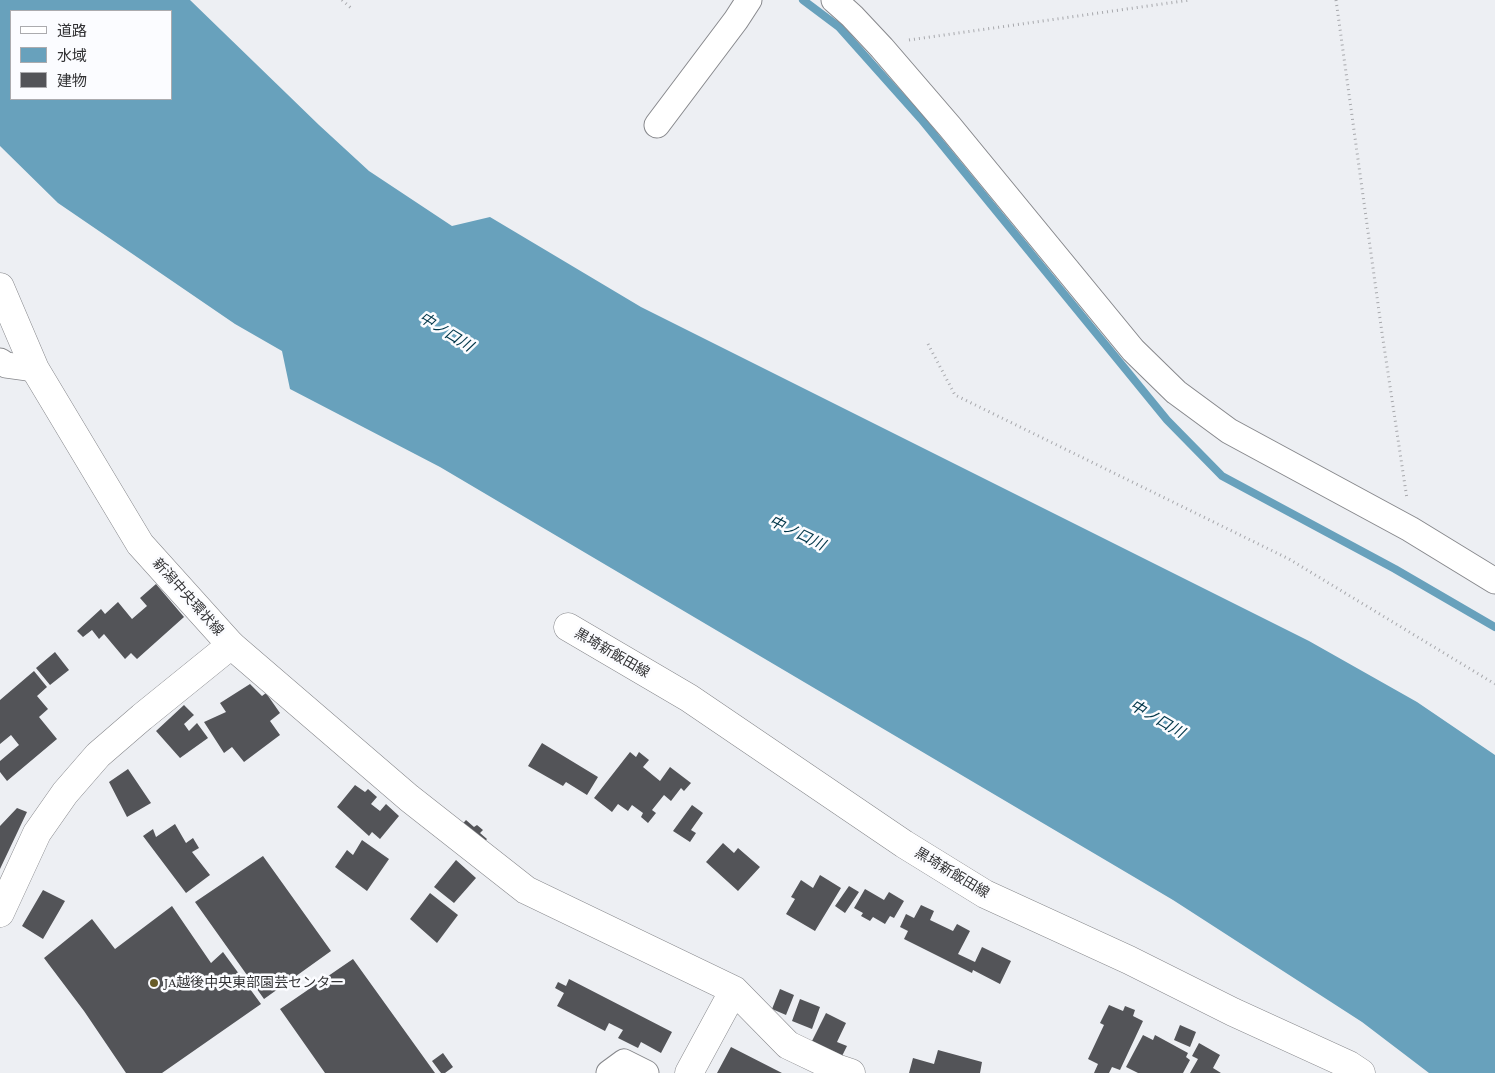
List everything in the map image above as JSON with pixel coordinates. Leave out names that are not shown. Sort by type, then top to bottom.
[{"type":"main road","name":"新潟中央環状線","points":[[0,287],[35,368],[140,544],[231,645],[98,755],[66,793],[37,833],[0,913]]},
{"type":"main road","name":"黒埼新飯田線","points":[[568,627],[689,698],[904,844],[985,894],[1129,960],[1233,1012],[1349,1065],[1361,1073]]},
{"type":"main road","points":[[231,645],[408,798],[526,890],[734,990],[788,1045],[836,1068],[851,1073]]},
{"type":"main road","points":[[689,1073],[734,990]]},
{"type":"street","points":[[657,125],[749,0]]},
{"type":"street","points":[[834,0],[882,48],[1133,350],[1176,392],[1229,431],[1410,529],[1495,581]]},
{"type":"street","points":[[0,361],[6,365],[35,368]]},
{"type":"street","points":[[609,1073],[624,1062],[646,1073]]},
{"type":"path","points":[[342,0],[351,8]]},
{"type":"path","points":[[882,48],[890,43],[951,33],[1190,0]]},
{"type":"path","points":[[1336,0],[1410,529]]},
{"type":"path","points":[[928,344],[955,395],[1289,559],[1495,684]]},
{"type":"water","name":"中ノ口川","points":[[0,0],[190,0],[369,171],[452,226],[490,217],[641,307],[1309,641],[1417,702],[1495,755],[1495,1073],[1429,1073],[1362,1022],[1173,900],[440,467],[290,389],[282,351],[235,324],[58,203],[0,146]]},
{"type":"building","points":[[156,584],[184,617],[137,659],[131,653],[125,659],[104,634],[99,639],[92,630],[83,637],[77,631],[101,609],[105,614],[118,602],[132,619],[147,606],[140,598]]},
{"type":"building","points":[[55,652],[69,670],[50,685],[36,668]]},
{"type":"building","points":[[34,671],[47,687],[37,696],[48,709],[39,717],[57,739],[7,781],[0,772],[0,761],[19,745],[11,735],[0,744],[0,700]]},
{"type":"building","points":[[250,684],[262,696],[266,693],[280,713],[270,721],[280,735],[244,762],[232,747],[224,753],[204,722],[226,712],[220,703]]},
{"type":"building","points":[[184,705],[194,715],[184,724],[189,731],[197,723],[208,738],[180,758],[156,731]]},
{"type":"building","points":[[542,743],[598,777],[587,795],[566,782],[563,786],[528,766]]},
{"type":"building","points":[[630,752],[636,757],[639,752],[649,760],[643,767],[660,781],[670,767],[691,783],[684,791],[681,788],[671,801],[664,795],[652,810],[656,813],[648,823],[641,817],[643,813],[632,805],[628,811],[618,804],[612,812],[594,798]]},
{"type":"building","points":[[128,769],[151,803],[127,817],[109,782]]},
{"type":"building","points":[[355,785],[365,792],[368,789],[377,797],[371,804],[380,811],[386,804],[399,816],[380,839],[372,832],[369,836],[337,807]]},
{"type":"building","points":[[692,805],[703,813],[691,830],[696,833],[690,842],[673,831]]},
{"type":"building","points":[[17,808],[27,812],[0,869],[0,826]]},
{"type":"building","points":[[466,820],[474,827],[477,825],[483,830],[480,833],[487,839],[481,846],[459,828]]},
{"type":"building","points":[[175,824],[186,843],[193,838],[199,848],[192,852],[210,875],[186,893],[143,836],[153,829],[156,837]]},
{"type":"building","points":[[362,840],[389,859],[367,891],[335,867],[347,850],[353,855]]},
{"type":"building","points":[[723,843],[734,853],[738,848],[760,867],[738,891],[706,862]]},
{"type":"building","points":[[263,856],[331,951],[264,999],[195,902]]},
{"type":"building","points":[[456,860],[476,878],[454,903],[434,887]]},
{"type":"building","points":[[820,875],[841,888],[815,931],[786,914],[795,899],[791,897],[801,880],[813,888]]},
{"type":"building","points":[[849,886],[859,892],[845,913],[835,906]]},
{"type":"building","points":[[865,889],[884,900],[889,892],[904,901],[894,918],[890,916],[885,924],[873,917],[870,921],[861,916],[863,913],[854,908]]},
{"type":"building","points":[[43,890],[65,901],[43,939],[22,926]]},
{"type":"building","points":[[430,893],[458,915],[437,943],[410,919]]},
{"type":"building","points":[[921,905],[934,911],[930,920],[953,931],[957,924],[970,931],[958,954],[975,962],[982,947],[1011,961],[1000,984],[973,970],[972,973],[904,939],[908,931],[900,927],[906,914],[914,918]]},
{"type":"building","name":"JA越後中央東部園芸センター","points":[[172,906],[211,963],[223,952],[261,1004],[162,1073],[126,1073],[84,1011],[44,958],[92,919],[115,949]]},
{"type":"building","points":[[353,959],[435,1073],[325,1073],[280,1009]]},
{"type":"building","points":[[569,979],[672,1032],[661,1053],[641,1042],[638,1048],[618,1038],[623,1030],[609,1023],[605,1031],[557,1006],[564,993],[555,988],[558,982],[566,986]]},
{"type":"building","points":[[780,989],[794,995],[786,1015],[772,1009]]},
{"type":"building","points":[[800,999],[820,1007],[812,1029],[792,1021]]},
{"type":"building","points":[[1109,1005],[1123,1011],[1125,1006],[1135,1010],[1133,1016],[1143,1021],[1120,1070],[1112,1067],[1109,1073],[1094,1073],[1098,1064],[1088,1059],[1104,1025],[1100,1023]]},
{"type":"building","points":[[826,1013],[846,1023],[837,1042],[847,1046],[840,1060],[810,1045]]},
{"type":"building","points":[[1180,1025],[1196,1032],[1190,1047],[1174,1040]]},
{"type":"building","points":[[1143,1035],[1153,1040],[1155,1035],[1188,1053],[1186,1057],[1190,1060],[1183,1073],[1138,1073],[1126,1067]]},
{"type":"building","points":[[1199,1043],[1220,1055],[1213,1068],[1221,1073],[1190,1073],[1198,1059],[1192,1056]]},
{"type":"building","points":[[731,1047],[782,1073],[717,1073]]},
{"type":"building","points":[[938,1050],[982,1062],[980,1073],[909,1073],[913,1058],[934,1064]]},
{"type":"building","points":[[443,1053],[453,1067],[445,1073],[441,1073],[432,1061]]},
{"type":"waterway","points":[[803,0],[839,27],[921,119],[1167,420],[1222,476],[1395,569],[1495,627]]},
{"type":"place","name":"JA越後中央東部園芸センター","points":[[154,983]]}]
